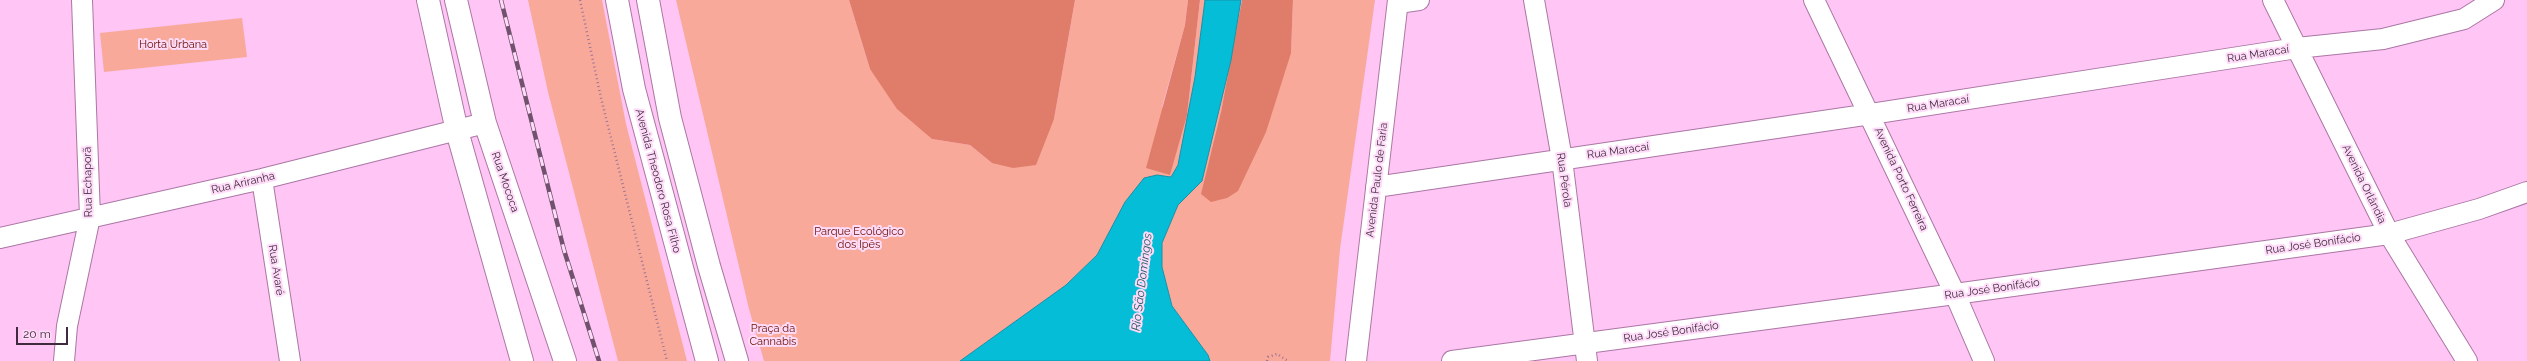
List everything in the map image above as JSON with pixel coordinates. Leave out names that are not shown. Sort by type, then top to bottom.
[{"type":"main road","points":[[428,0],[456,131],[522,361]]},
{"type":"main road","name":"Rua Mococa","points":[[456,0],[485,123],[564,361]]},
{"type":"main road","name":"Avenida Theodoro Rosa Filho","points":[[617,0],[634,88],[707,361]]},
{"type":"main road","points":[[648,0],[670,118],[709,266],[737,361]]},
{"type":"street","name":"Rua Echaporã","points":[[64,361],[67,326],[90,217],[82,0]]},
{"type":"street","points":[[1398,1],[1419,0]]},
{"type":"street","name":"Rua Pérola","points":[[1534,0],[1562,159],[1586,353]]},
{"type":"street","name":"Avenida Porto Ferreira","points":[[1814,0],[1871,114],[1956,294],[1984,361]]},
{"type":"street","name":"Avenida Orlândia","points":[[2273,0],[2389,234],[2467,361]]},
{"type":"street","name":"Rua Maracaí","points":[[1376,187],[1871,114],[2297,48],[2391,37],[2464,19],[2494,0]]},
{"type":"street","name":"Avenida Paulo de Faria","points":[[1356,361],[1398,1]]},
{"type":"street","name":"Rua Ariranha","points":[[0,238],[262,179],[485,123]]},
{"type":"street","name":"Rua Avaré","points":[[262,179],[290,361]]},
{"type":"street","name":"Rua José Bonifácio","points":[[1452,361],[1586,353],[1956,294],[2389,234],[2480,209],[2527,192]]},
{"type":"path","points":[[580,0],[601,98],[667,361]]},
{"type":"path","points":[[1267,361],[1268,357],[1277,354],[1288,361]]},
{"type":"green space","points":[[528,0],[602,0],[626,124],[687,361],[618,361],[548,92]]},
{"type":"green space","name":"Parque Ecológico dos Ipês","points":[[676,0],[849,0],[870,69],[932,139],[970,145],[992,163],[1054,119],[1075,0],[1188,0],[1185,25],[1162,107],[1187,115],[1200,0],[1205,0],[1195,77],[1178,165],[1171,177],[1157,175],[1112,229],[1097,255],[1066,285],[960,361],[764,361],[749,309]]},
{"type":"green space","points":[[1241,0],[1238,31],[1221,112],[1291,53],[1293,0],[1375,0],[1340,249],[1330,361],[1210,361],[1208,355],[1172,306],[1162,267],[1162,243],[1178,205],[1202,181],[1231,60]]},
{"type":"green space","name":"Horta Urbana","points":[[242,18],[247,57],[104,72],[100,33]]},
{"type":"shaded area","points":[[849,0],[1075,0],[1054,119],[1036,165],[1013,168],[992,163],[970,145],[932,139],[897,109],[870,69]]},
{"type":"shaded area","points":[[1188,0],[1200,0],[1187,115],[1170,175],[1146,168],[1185,25]]},
{"type":"shaded area","points":[[1242,0],[1293,0],[1291,53],[1266,132],[1238,191],[1227,198],[1211,202],[1201,194],[1221,112]]},
{"type":"water","name":"Rio São Domingos","points":[[1205,0],[1241,0],[1231,60],[1202,181],[1178,205],[1162,243],[1162,267],[1172,306],[1208,355],[1210,361],[960,361],[1066,285],[1097,255],[1125,202],[1144,178],[1157,175],[1171,177],[1178,165],[1195,77]]},
{"type":"railway","points":[[501,0],[564,250],[599,361]]},
{"type":"park label","name":"Praça da Cannabis","points":[[773,335]]}]
